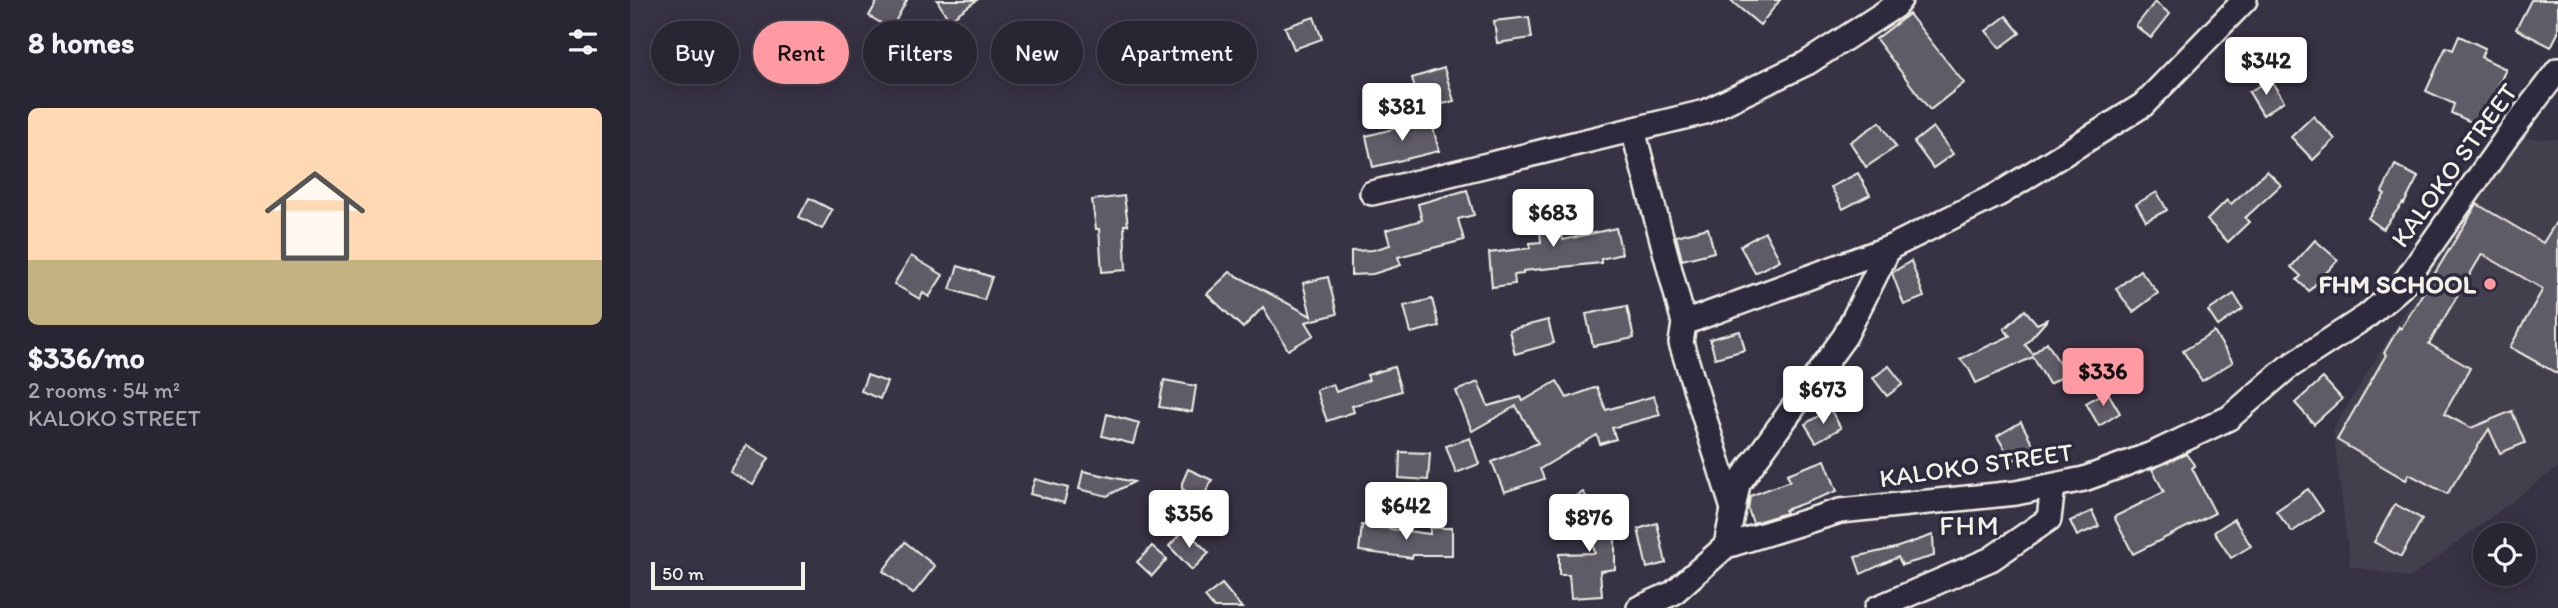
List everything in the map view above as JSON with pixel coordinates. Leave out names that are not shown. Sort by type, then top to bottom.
[{"type":"street","points":[[1372,193],[1704,112],[1807,63],[1895,6],[1900,0]]},
{"type":"street","points":[[1684,323],[1889,248],[1999,194],[2143,105],[2245,0]]},
{"type":"street","name":"KALOKO STREET","points":[[1639,608],[1673,593],[1726,546],[1840,511],[2016,493],[2084,479],[2155,453],[2230,418],[2287,368],[2367,316],[2402,286],[2509,134],[2558,71]]},
{"type":"street","points":[[1633,130],[1684,323],[1681,343],[1733,509]]},
{"type":"street","points":[[1726,546],[1738,484],[1845,335],[1889,248]]},
{"type":"street","points":[[1877,608],[1991,559],[2049,519],[2053,486]]},
{"type":"shaded area","name":"FHM SCHOOL","points":[[2511,137],[2558,139],[2558,467],[2483,523],[2473,523],[2473,531],[2410,578],[2350,566],[2333,429]]},
{"type":"building","points":[[878,0],[907,0],[895,21],[877,21],[869,16]]},
{"type":"building","points":[[937,0],[977,0],[949,20]]},
{"type":"building","points":[[1730,0],[1780,0],[1760,25]]},
{"type":"building","points":[[2531,0],[2558,0],[2558,33],[2551,47],[2516,29]]},
{"type":"building","points":[[2155,2],[2170,14],[2151,38],[2136,26]]},
{"type":"building","points":[[1909,14],[1964,83],[1930,110],[1876,39]]},
{"type":"building","points":[[2006,16],[2020,33],[2000,48],[1986,31]]},
{"type":"building","points":[[1314,17],[1322,39],[1294,49],[1285,27]]},
{"type":"building","points":[[1529,17],[1532,38],[1497,43],[1494,21]]},
{"type":"building","points":[[2459,36],[2485,48],[2481,57],[2506,69],[2480,126],[2451,113],[2454,104],[2426,91],[2446,47],[2453,50]]},
{"type":"building","points":[[1444,68],[1454,101],[1421,110],[1412,78]]},
{"type":"building","points":[[2270,79],[2284,101],[2263,115],[2249,92]]},
{"type":"building","points":[[2313,116],[2335,139],[2313,160],[2291,137]]},
{"type":"building","points":[[1431,119],[1439,151],[1373,167],[1366,136]]},
{"type":"building","points":[[1880,122],[1896,147],[1866,167],[1850,142]]},
{"type":"building","points":[[1933,127],[1953,154],[1933,168],[1914,142]]},
{"type":"building","points":[[2395,165],[2418,177],[2404,204],[2383,229],[2368,218],[2385,194],[2382,192]]},
{"type":"building","points":[[2267,171],[2281,185],[2245,218],[2249,222],[2228,242],[2207,220],[2227,200],[2231,204]]},
{"type":"building","points":[[1858,173],[1870,195],[1843,209],[1831,187]]},
{"type":"building","points":[[1467,190],[1474,215],[1458,219],[1464,240],[1398,257],[1401,265],[1373,274],[1351,275],[1351,251],[1373,250],[1390,245],[1386,230],[1422,220],[1418,204]]},
{"type":"building","points":[[2157,192],[2167,210],[2146,221],[2136,204]]},
{"type":"building","points":[[1124,196],[1128,225],[1124,225],[1126,270],[1102,272],[1099,229],[1096,229],[1092,200]]},
{"type":"building","points":[[809,198],[832,210],[822,229],[799,217]]},
{"type":"building","points":[[1558,198],[1563,240],[1616,228],[1622,254],[1601,259],[1601,263],[1523,271],[1523,274],[1514,275],[1515,284],[1492,287],[1489,253],[1530,248],[1530,243],[1541,242],[1537,200]]},
{"type":"building","points":[[2477,204],[2543,243],[2558,219],[2558,374],[2510,347],[2543,289],[2482,254],[2429,344],[2470,368],[2444,414],[2471,428],[2512,411],[2525,443],[2500,453],[2489,429],[2447,494],[2409,474],[2406,480],[2337,440],[2399,327],[2401,329]]},
{"type":"building","points":[[1708,228],[1714,252],[1682,260],[1676,236]]},
{"type":"building","points":[[1765,232],[1780,260],[1755,273],[1740,246]]},
{"type":"building","points":[[2315,240],[2338,260],[2309,291],[2297,280],[2301,276],[2291,267]]},
{"type":"building","points":[[911,256],[943,275],[929,297],[923,293],[920,299],[894,284]]},
{"type":"building","points":[[1911,261],[1924,297],[1904,305],[1892,273]]},
{"type":"building","points":[[958,266],[992,277],[984,300],[950,289]]},
{"type":"building","points":[[2140,270],[2158,293],[2133,312],[2116,289]]},
{"type":"building","points":[[1230,272],[1311,316],[1303,283],[1328,277],[1337,314],[1306,322],[1314,335],[1288,350],[1263,307],[1243,328],[1207,294]]},
{"type":"building","points":[[2234,294],[2243,309],[2218,326],[2208,311]]},
{"type":"building","points":[[1432,299],[1439,326],[1411,333],[1404,306]]},
{"type":"building","points":[[1627,306],[1634,338],[1593,346],[1586,314]]},
{"type":"building","points":[[2025,310],[2037,324],[2048,319],[2025,345],[2033,354],[2047,342],[2066,375],[2049,384],[2033,357],[1976,383],[1960,359],[2010,336],[2004,329]]},
{"type":"building","points":[[1548,320],[1554,343],[1515,354],[1509,330]]},
{"type":"building","points":[[1740,331],[1745,350],[1715,358],[1710,339]]},
{"type":"building","points":[[2214,332],[2233,362],[2202,381],[2183,351]]},
{"type":"building","points":[[1889,366],[1903,384],[1887,396],[1873,378]]},
{"type":"building","points":[[1394,367],[1401,391],[1352,406],[1354,412],[1327,421],[1316,390],[1333,384],[1336,392],[1369,380],[1367,375]]},
{"type":"building","points":[[867,375],[887,382],[880,399],[861,391]]},
{"type":"building","points":[[2323,378],[2342,399],[2314,424],[2295,403]]},
{"type":"building","points":[[1164,380],[1196,386],[1192,412],[1159,407]]},
{"type":"building","points":[[1557,381],[1567,398],[1597,387],[1606,410],[1654,396],[1660,415],[1612,428],[1616,439],[1600,444],[1597,435],[1540,469],[1544,479],[1504,492],[1492,462],[1538,443],[1516,406],[1472,431],[1456,391],[1478,382],[1488,406],[1521,397],[1523,401]]},
{"type":"building","points":[[2107,391],[2120,413],[2099,426],[2086,403]]},
{"type":"building","points":[[1830,409],[1841,428],[1816,442],[1805,424]]},
{"type":"building","points":[[1107,414],[1139,423],[1133,444],[1102,436]]},
{"type":"building","points":[[2021,422],[2035,448],[2012,461],[1997,436]]},
{"type":"building","points":[[1470,438],[1479,464],[1456,473],[1446,446]]},
{"type":"building","points":[[747,445],[769,458],[753,485],[730,472]]},
{"type":"building","points":[[1400,452],[1430,453],[1428,480],[1399,478]]},
{"type":"building","points":[[2186,454],[2195,466],[2192,468],[2215,513],[2133,554],[2114,517],[2164,492],[2152,469]]},
{"type":"building","points":[[1825,460],[1837,491],[1785,510],[1786,513],[1753,523],[1748,509],[1750,496],[1790,481],[1787,474]]},
{"type":"building","points":[[1188,469],[1212,480],[1202,500],[1182,489]]},
{"type":"building","points":[[1083,471],[1134,482],[1107,496],[1079,489]]},
{"type":"building","points":[[1035,479],[1068,488],[1064,503],[1030,494]]},
{"type":"building","points":[[2308,489],[2323,511],[2292,532],[2276,511]]},
{"type":"building","points":[[1583,492],[1615,539],[1615,569],[1600,571],[1602,596],[1571,598],[1569,575],[1559,575],[1559,554],[1595,553],[1589,529],[1569,501]]},
{"type":"building","points":[[2395,504],[2422,519],[2401,557],[2374,542]]},
{"type":"building","points":[[2092,511],[2099,526],[2077,536],[2070,521]]},
{"type":"building","points":[[2234,519],[2251,546],[2231,558],[2214,532]]},
{"type":"building","points":[[1657,523],[1666,563],[1647,568],[1638,529]]},
{"type":"building","points":[[1362,525],[1430,534],[1430,528],[1452,528],[1452,555],[1413,555],[1412,558],[1359,551]]},
{"type":"building","points":[[1185,529],[1209,553],[1192,570],[1169,546]]},
{"type":"building","points":[[1933,535],[1934,556],[1902,565],[1898,557],[1861,574],[1855,557],[1895,548]]},
{"type":"building","points":[[905,542],[935,566],[913,594],[883,571]]},
{"type":"building","points":[[1152,546],[1167,559],[1152,576],[1137,562]]},
{"type":"building","points":[[1222,584],[1242,608],[1214,608],[1205,597]]},
{"type":"place","name":"FHM SCHOOL","points":[[2490,284]]},
{"type":"district","name":"FHM","points":[[1970,525]]}]
